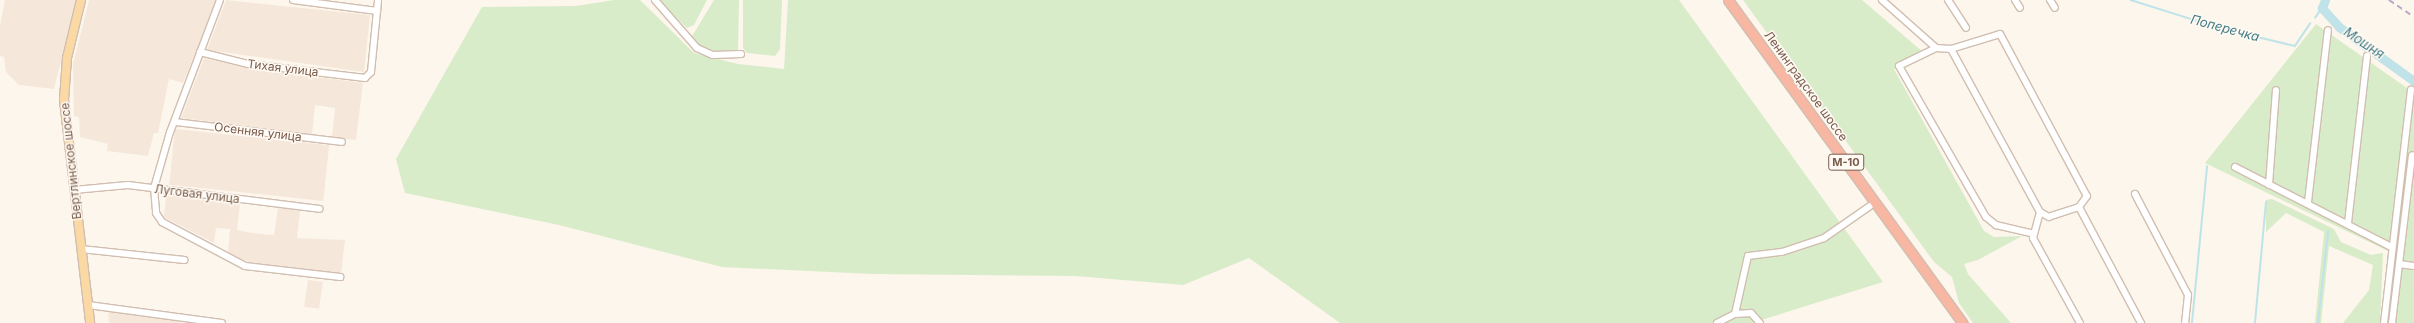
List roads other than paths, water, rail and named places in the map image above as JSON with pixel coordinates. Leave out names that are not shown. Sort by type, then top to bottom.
[{"type":"highway","name":"Ленинградское шоссе","points":[[1721,0],[1955,323]]},
{"type":"highway","name":"Ленинградское шоссе","points":[[1728,0],[1963,323]]},
{"type":"main road","name":"Вертлинское шоссе","points":[[81,0],[64,78],[74,190],[90,323]]},
{"type":"street","points":[[220,0],[175,122],[154,188],[155,210],[162,222],[237,262],[340,277]]},
{"type":"street","points":[[293,0],[377,10],[378,0]]},
{"type":"street","points":[[656,0],[697,48],[712,55],[741,54]]},
{"type":"street","points":[[1882,0],[1936,48]]},
{"type":"street","points":[[1948,0],[1966,28]]},
{"type":"street","points":[[2015,0],[2020,8]]},
{"type":"street","points":[[2050,0],[2055,8]]},
{"type":"street","name":"Тихая улица","points":[[200,52],[252,64],[367,77],[371,72],[377,10]]},
{"type":"street","points":[[2308,202],[2328,30]]},
{"type":"street","points":[[1951,49],[2040,212],[2049,217],[2079,206],[2087,196],[2000,34],[1951,49],[1936,48],[1899,66],[1986,217],[1996,225],[2032,233]]},
{"type":"street","points":[[2348,223],[2367,56]]},
{"type":"street","points":[[2269,185],[2276,90]]},
{"type":"street","points":[[2384,323],[2391,247],[2411,90]]},
{"type":"street","name":"Осенняя улица","points":[[175,122],[342,142]]},
{"type":"street","points":[[2392,323],[2412,155]]},
{"type":"street","points":[[2234,167],[2269,185],[2308,202],[2391,247]]},
{"type":"street","name":"Луговая улица","points":[[74,190],[116,185],[154,188],[320,209]]},
{"type":"street","points":[[2135,194],[2188,295],[2185,323]]},
{"type":"street","points":[[1735,314],[1748,256],[1782,252],[1824,238],[1870,206]]},
{"type":"street","points":[[2079,206],[2141,323]]},
{"type":"street","points":[[2040,212],[2032,233],[2080,323]]},
{"type":"street","points":[[81,249],[184,260]]},
{"type":"street","points":[[2398,264],[2414,266]]},
{"type":"street","points":[[88,305],[222,323]]},
{"type":"street","points":[[1717,323],[1735,314],[1751,312],[1760,323]]},
{"type":"waterway","name":"Поперечка","points":[[2131,0],[2220,28],[2295,46],[2310,24]]},
{"type":"waterway","name":"Мошня","points":[[2325,0],[2322,8],[2339,27],[2414,81]]},
{"type":"waterway","name":"Поперечка","points":[[2315,18],[2322,8]]},
{"type":"waterway","points":[[2192,323],[2207,167]]},
{"type":"waterway","points":[[2255,323],[2266,202]]},
{"type":"waterway","points":[[2318,323],[2328,232]]},
{"type":"railway","points":[[2389,0],[2414,17]]}]
